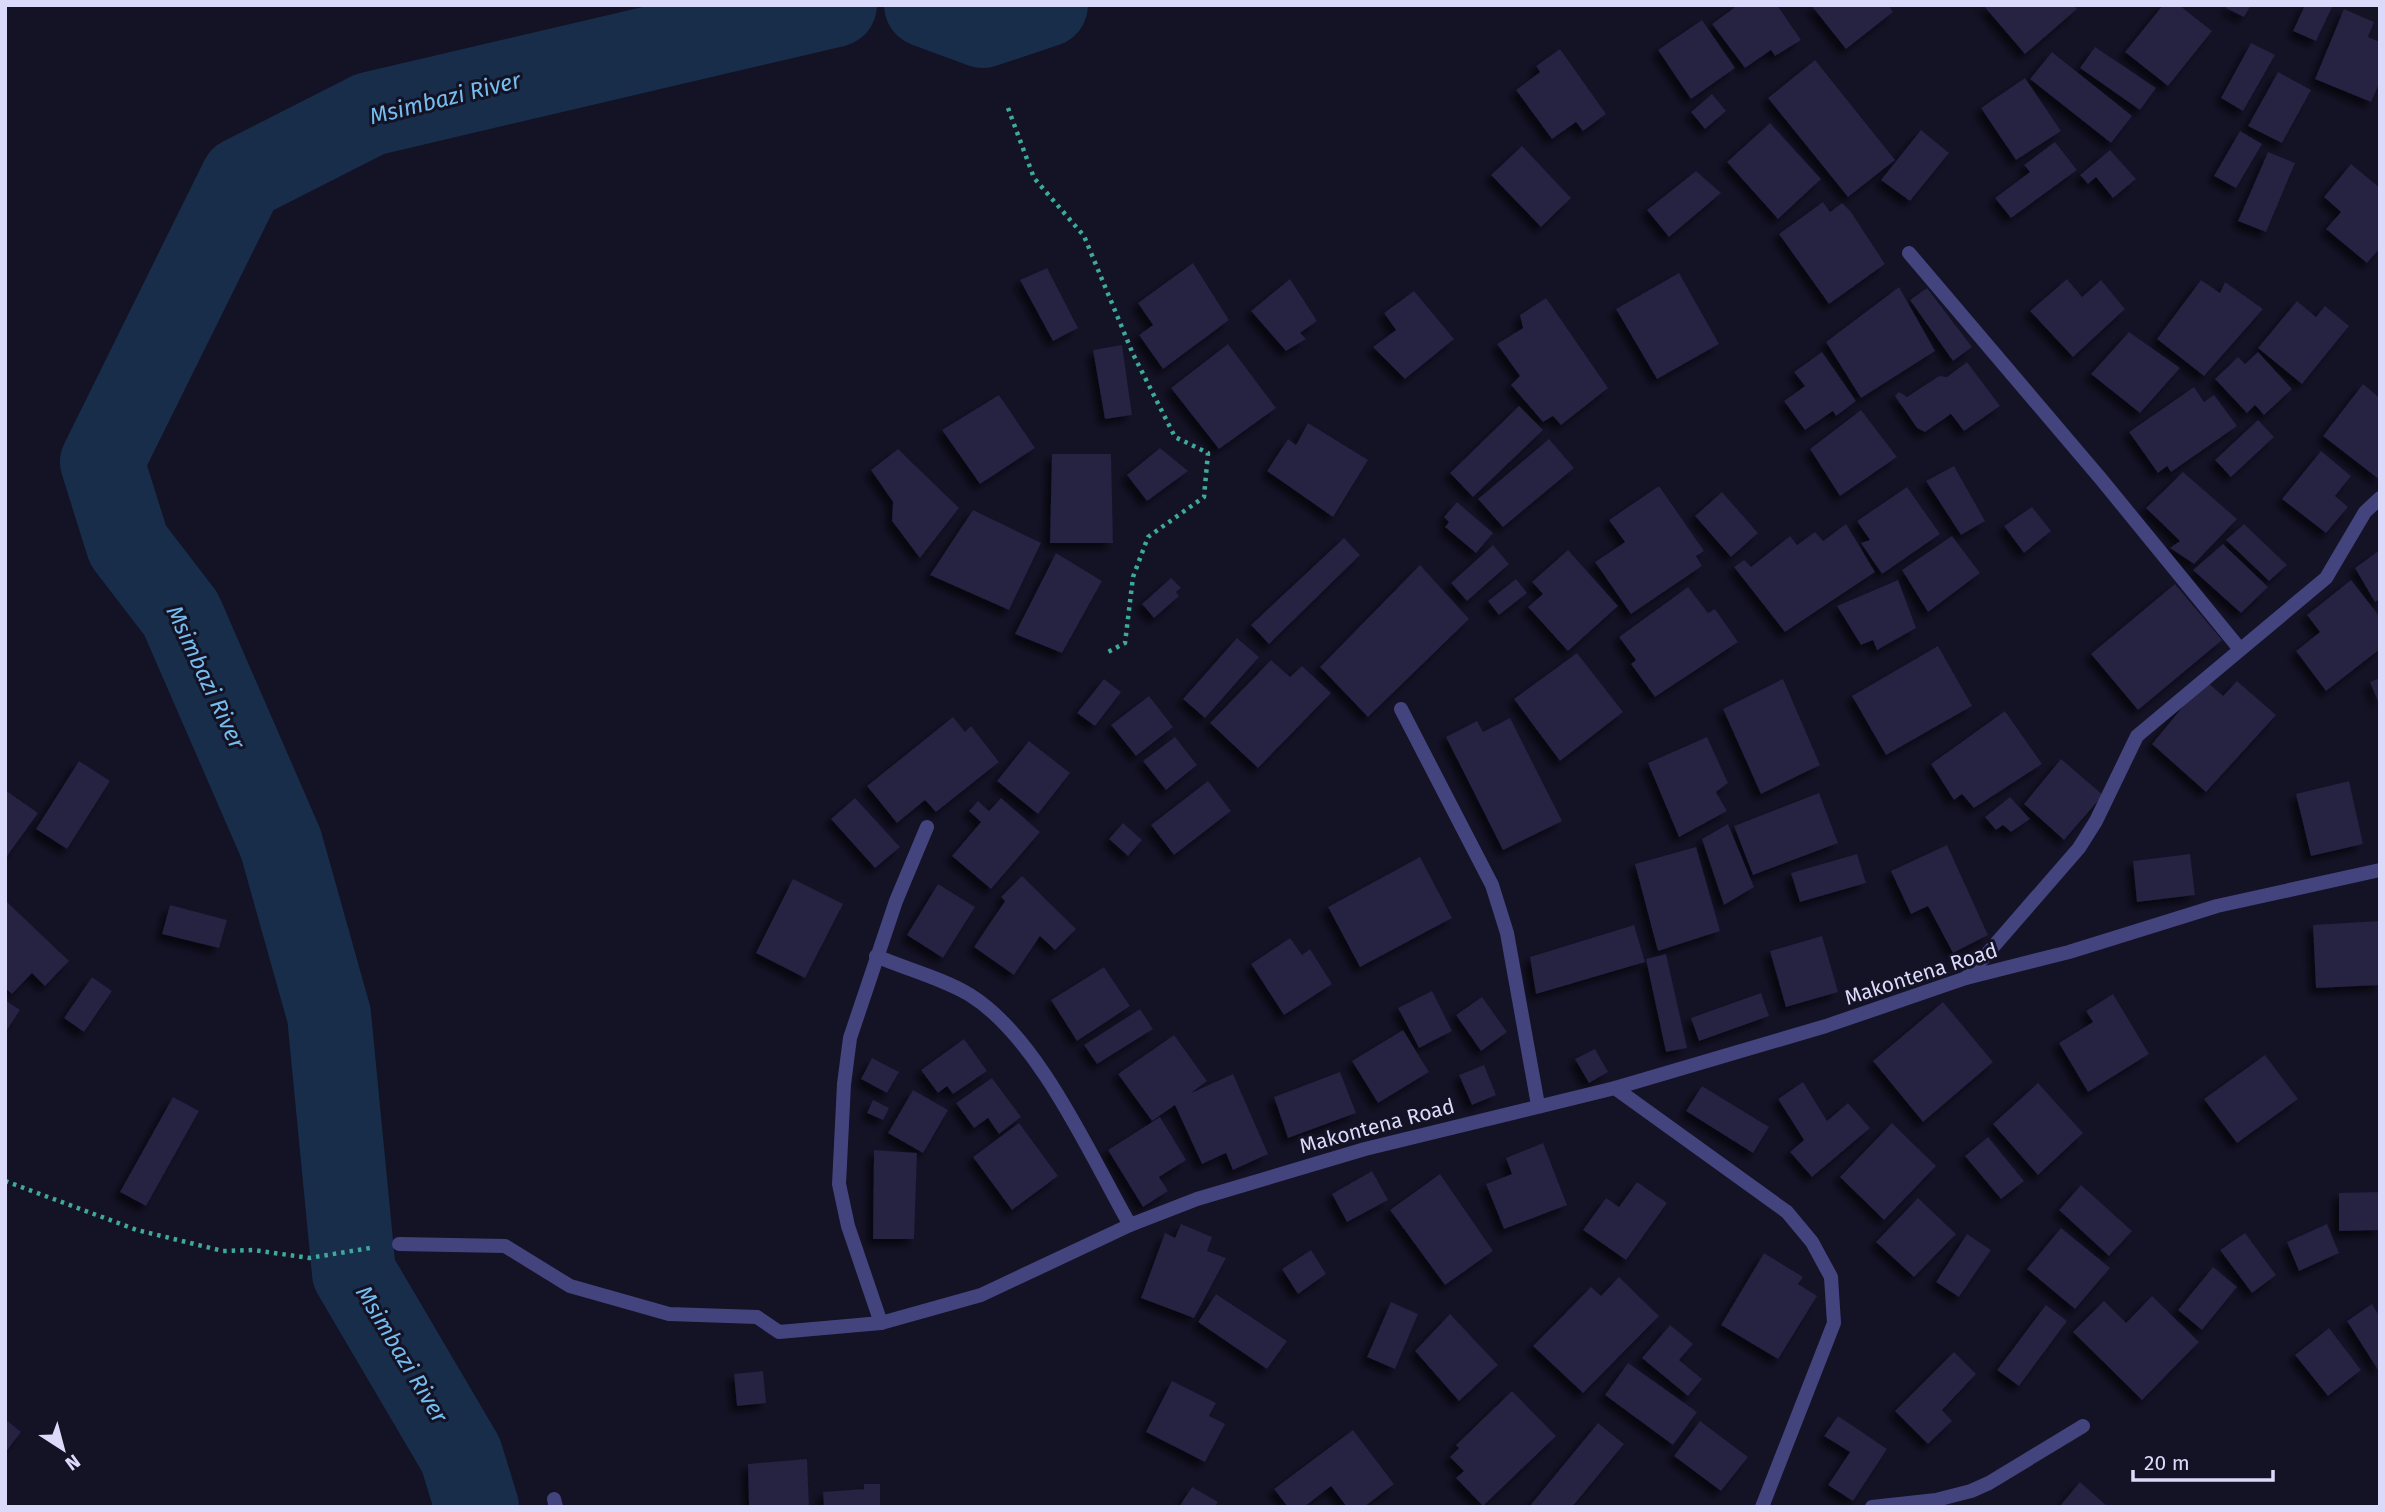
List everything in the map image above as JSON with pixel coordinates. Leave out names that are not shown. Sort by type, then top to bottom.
[{"type":"street","points":[[1909,253],[2101,478],[2239,648]]},
{"type":"street","points":[[1966,978],[2079,848],[2096,821],[2137,736],[2326,578],[2365,512],[2380,498]]},
{"type":"street","points":[[1401,709],[1492,885],[1507,933],[1538,1105]]},
{"type":"street","points":[[881,1323],[848,1226],[839,1184],[840,1140],[850,1038],[876,956],[927,827]]},
{"type":"street","name":"Makontena Road","points":[[399,1244],[505,1245],[570,1286],[669,1314],[757,1317],[779,1332],[881,1323],[981,1295],[1130,1225],[1197,1199],[1364,1149],[1615,1088],[1826,1026],[1966,978],[2069,952],[2217,906],[2380,870]]},
{"type":"street","points":[[876,956],[969,995],[1009,1027],[1040,1068],[1130,1225]]},
{"type":"street","points":[[1615,1088],[1787,1212],[1812,1242],[1831,1277],[1834,1323],[1762,1507]]},
{"type":"street","points":[[1872,1507],[1936,1500],[1971,1491],[1989,1483],[2083,1426]]},
{"type":"path","points":[[1008,108],[1034,178],[1084,236],[1133,354],[1174,437],[1208,453],[1204,496],[1148,537],[1133,577],[1125,643],[1106,653]]},
{"type":"path","points":[[5,1181],[148,1232],[223,1251],[254,1250],[309,1258],[399,1244]]},
{"type":"building","points":[[1738,5],[1777,5],[1801,40],[1775,56],[1771,50],[1745,68],[1712,24]]},
{"type":"building","points":[[1811,5],[1888,5],[1893,12],[1846,49]]},
{"type":"building","points":[[1983,5],[2073,5],[2077,9],[2025,54]]},
{"type":"building","points":[[2163,5],[2179,5],[2212,31],[2168,86],[2125,52]]},
{"type":"building","points":[[2227,5],[2251,5],[2244,17],[2226,8]]},
{"type":"building","points":[[2305,5],[2333,5],[2316,41],[2293,31]]},
{"type":"building","points":[[2344,9],[2374,22],[2368,37],[2380,42],[2380,82],[2371,102],[2315,79]]},
{"type":"building","points":[[1702,20],[1735,68],[1691,99],[1658,50]]},
{"type":"building","points":[[2251,43],[2275,55],[2243,111],[2221,98]]},
{"type":"building","points":[[2095,47],[2156,88],[2140,110],[2080,68]]},
{"type":"building","points":[[1560,49],[1606,114],[1583,131],[1576,122],[1552,139],[1516,90],[1540,72],[1536,66]]},
{"type":"building","points":[[2052,52],[2132,116],[2111,143],[2030,79]]},
{"type":"building","points":[[1815,60],[1895,160],[1848,197],[1768,98]]},
{"type":"building","points":[[2278,72],[2311,90],[2282,143],[2248,126]]},
{"type":"building","points":[[2025,78],[2061,131],[2016,160],[1981,108]]},
{"type":"building","points":[[1712,94],[1726,111],[1705,129],[1691,112]]},
{"type":"building","points":[[1770,123],[1821,179],[1778,219],[1727,162]]},
{"type":"building","points":[[1921,130],[1949,153],[1910,201],[1881,180]]},
{"type":"building","points":[[2240,131],[2262,144],[2236,188],[2214,176]]},
{"type":"building","points":[[2055,142],[2077,170],[2011,218],[1995,198],[2030,172],[2024,165]]},
{"type":"building","points":[[1522,146],[1571,198],[1541,227],[1491,175]]},
{"type":"building","points":[[2110,150],[2136,179],[2113,198],[2096,177],[2088,184],[2080,175]]},
{"type":"building","points":[[2268,152],[2295,163],[2266,232],[2238,221]]},
{"type":"building","points":[[2351,164],[2380,188],[2380,248],[2367,263],[2326,229],[2341,212],[2324,197]]},
{"type":"building","points":[[1696,171],[1721,193],[1669,237],[1647,210]]},
{"type":"building","points":[[1823,202],[1830,212],[1842,203],[1851,212],[1885,264],[1829,304],[1779,234]]},
{"type":"building","points":[[1193,263],[1229,320],[1163,369],[1139,335],[1153,325],[1138,303]]},
{"type":"building","points":[[1047,268],[1078,328],[1053,341],[1020,280]]},
{"type":"building","points":[[1679,273],[1719,344],[1657,379],[1616,309]]},
{"type":"building","points":[[1290,279],[1317,321],[1300,333],[1306,339],[1286,351],[1251,311]]},
{"type":"building","points":[[2067,279],[2082,297],[2101,280],[2125,309],[2073,357],[2030,311]]},
{"type":"building","points":[[2201,280],[2220,293],[2225,282],[2263,309],[2204,376],[2157,339]]},
{"type":"building","points":[[1899,287],[1935,351],[1861,398],[1826,342]]},
{"type":"building","points":[[1927,288],[1972,347],[1953,361],[1910,300]]},
{"type":"building","points":[[1414,291],[1454,339],[1405,379],[1373,347],[1396,330],[1384,313]]},
{"type":"building","points":[[1546,298],[1608,388],[1561,425],[1553,416],[1543,422],[1511,385],[1520,376],[1497,344],[1523,328],[1520,315]]},
{"type":"building","points":[[2297,301],[2316,317],[2325,306],[2349,326],[2302,384],[2258,348]]},
{"type":"building","points":[[2129,332],[2180,368],[2140,413],[2091,374]]},
{"type":"building","points":[[1228,344],[1276,408],[1219,449],[1171,388]]},
{"type":"building","points":[[1122,345],[1132,415],[1105,419],[1093,350]]},
{"type":"building","points":[[1822,352],[1856,401],[1836,416],[1833,411],[1805,430],[1784,401],[1805,386],[1794,372]]},
{"type":"building","points":[[2258,352],[2292,389],[2264,415],[2255,405],[2247,413],[2215,379],[2238,357],[2245,364]]},
{"type":"building","points":[[1967,362],[2000,406],[1964,431],[1951,414],[1925,432],[1917,428],[1895,396],[1899,392],[1907,397],[1939,376],[1947,377]]},
{"type":"building","points":[[2363,384],[2380,398],[2380,480],[2323,436]]},
{"type":"building","points":[[2194,387],[2204,402],[2214,395],[2237,426],[2171,472],[2167,466],[2158,473],[2129,432]]},
{"type":"building","points":[[999,395],[1035,448],[980,484],[942,430]]},
{"type":"building","points":[[1519,406],[1543,430],[1473,497],[1450,473]]},
{"type":"building","points":[[1861,410],[1897,457],[1840,496],[1810,449]]},
{"type":"building","points":[[2258,420],[2274,437],[2231,477],[2215,460]]},
{"type":"building","points":[[1308,423],[1368,460],[1333,517],[1267,471],[1288,439],[1296,445]]},
{"type":"building","points":[[1549,439],[1574,468],[1503,527],[1478,499]]},
{"type":"building","points":[[1160,448],[1188,471],[1147,501],[1127,475]]},
{"type":"building","points":[[898,449],[959,508],[920,558],[892,521],[893,502],[871,470]]},
{"type":"building","points":[[2321,451],[2351,476],[2335,496],[2348,507],[2326,533],[2282,499]]},
{"type":"building","points":[[1052,454],[1111,454],[1113,543],[1050,543]]},
{"type":"building","points":[[1954,466],[1985,521],[1961,535],[1926,481]]},
{"type":"building","points":[[2183,472],[2237,519],[2194,564],[2170,548],[2180,541],[2146,508]]},
{"type":"building","points":[[1659,486],[1704,551],[1696,556],[1702,566],[1631,614],[1595,562],[1625,542],[1609,520]]},
{"type":"building","points":[[1907,487],[1940,534],[1882,574],[1861,543],[1870,540],[1857,521]]},
{"type":"building","points":[[1722,492],[1758,533],[1731,557],[1695,516]]},
{"type":"building","points":[[1457,502],[1493,533],[1476,553],[1445,527],[1449,522],[1444,517]]},
{"type":"building","points":[[2032,507],[2051,531],[2024,553],[2004,526]]},
{"type":"building","points":[[973,510],[1041,543],[1009,610],[930,575]]},
{"type":"building","points":[[1846,524],[1875,572],[1785,632],[1734,567],[1744,560],[1751,567],[1790,536],[1797,545],[1815,532],[1823,541]]},
{"type":"building","points":[[2244,524],[2287,565],[2269,581],[2226,540]]},
{"type":"building","points":[[1952,536],[1980,573],[1928,612],[1902,570]]},
{"type":"building","points":[[1344,538],[1360,555],[1269,644],[1251,625]]},
{"type":"building","points":[[2223,544],[2268,587],[2241,613],[2193,570]]},
{"type":"building","points":[[1493,545],[1509,564],[1467,601],[1451,583]]},
{"type":"building","points":[[1568,550],[1618,606],[1568,651],[1528,607],[1543,594],[1532,582]]},
{"type":"building","points":[[2380,550],[2380,599],[2375,602],[2355,568]]},
{"type":"building","points":[[1056,553],[1102,581],[1062,653],[1015,634]]},
{"type":"building","points":[[1420,565],[1469,619],[1368,717],[1320,667]]},
{"type":"building","points":[[1171,578],[1181,588],[1176,592],[1179,596],[1154,618],[1142,604]]},
{"type":"building","points":[[1516,579],[1527,593],[1499,615],[1488,601]]},
{"type":"building","points":[[1898,580],[1916,628],[1877,650],[1873,640],[1861,645],[1837,606]]},
{"type":"building","points":[[2351,580],[2380,617],[2380,649],[2326,691],[2296,651],[2320,632],[2307,615]]},
{"type":"building","points":[[2175,584],[2222,640],[2138,710],[2091,654]]},
{"type":"building","points":[[1688,587],[1708,613],[1715,609],[1738,642],[1655,697],[1631,664],[1636,660],[1619,637]]},
{"type":"building","points":[[1237,638],[1259,657],[1205,718],[1183,699]]},
{"type":"building","points":[[1938,646],[1972,706],[1886,755],[1852,696]]},
{"type":"building","points":[[1577,653],[1623,712],[1560,761],[1514,699]]},
{"type":"building","points":[[1271,660],[1290,677],[1302,666],[1331,693],[1258,768],[1210,723]]},
{"type":"building","points":[[2380,678],[2380,706],[2370,682]]},
{"type":"building","points":[[1104,679],[1121,692],[1095,726],[1077,713]]},
{"type":"building","points":[[1783,679],[1820,765],[1761,794],[1723,709]]},
{"type":"building","points":[[2205,680],[2223,696],[2237,681],[2276,715],[2206,792],[2152,744]]},
{"type":"building","points":[[1149,696],[1173,727],[1136,756],[1111,725]]},
{"type":"building","points":[[2005,711],[2042,764],[1974,808],[1962,794],[1954,800],[1931,764]]},
{"type":"building","points":[[953,717],[965,732],[971,726],[999,762],[936,812],[925,800],[897,823],[867,786]]},
{"type":"building","points":[[1510,718],[1562,821],[1503,850],[1446,737],[1477,721],[1483,732]]},
{"type":"building","points":[[1175,737],[1197,765],[1166,790],[1143,761]]},
{"type":"building","points":[[1707,737],[1728,783],[1716,792],[1727,811],[1679,837],[1648,763]]},
{"type":"building","points":[[1029,741],[1070,773],[1038,814],[997,781]]},
{"type":"building","points":[[2061,759],[2103,795],[2064,840],[2024,804]]},
{"type":"building","points":[[79,761],[110,781],[67,849],[36,829]]},
{"type":"building","points":[[1208,781],[1231,811],[1174,855],[1151,825]]},
{"type":"building","points":[[2349,781],[2363,844],[2311,856],[2296,794]]},
{"type":"building","points":[[5,790],[38,813],[5,859]]},
{"type":"building","points":[[1819,793],[1838,843],[1753,875],[1734,826]]},
{"type":"building","points":[[2010,797],[2030,819],[2011,832],[2003,825],[1996,830],[1985,817]]},
{"type":"building","points":[[855,798],[900,847],[875,868],[831,819]]},
{"type":"building","points":[[1001,798],[1040,832],[991,889],[952,856],[981,822],[969,811],[978,801],[989,811]]},
{"type":"building","points":[[1123,823],[1142,840],[1128,856],[1109,839]]},
{"type":"building","points":[[1728,824],[1754,887],[1724,905],[1702,839]]},
{"type":"building","points":[[1947,845],[1988,935],[1953,953],[1928,906],[1911,914],[1891,871]]},
{"type":"building","points":[[1696,847],[1720,931],[1658,951],[1635,864]]},
{"type":"building","points":[[1857,854],[1866,883],[1800,902],[1791,873]]},
{"type":"building","points":[[2190,854],[2195,895],[2137,902],[2133,861]]},
{"type":"building","points":[[1420,857],[1452,918],[1360,967],[1328,907]]},
{"type":"building","points":[[1022,876],[1076,929],[1055,950],[1040,936],[1014,975],[974,947],[1005,901],[1001,897]]},
{"type":"building","points":[[793,879],[843,904],[805,978],[756,953]]},
{"type":"building","points":[[938,884],[975,907],[943,958],[907,935]]},
{"type":"building","points":[[5,900],[69,961],[45,986],[32,973],[12,994],[5,988]]},
{"type":"building","points":[[170,905],[227,920],[219,948],[162,934]]},
{"type":"building","points":[[2379,921],[2380,985],[2316,988],[2313,925]]},
{"type":"building","points":[[1634,925],[1645,962],[1536,994],[1530,957]]},
{"type":"building","points":[[1822,936],[1838,992],[1786,1007],[1770,951]]},
{"type":"building","points":[[1290,938],[1302,955],[1310,949],[1332,984],[1284,1015],[1251,964]]},
{"type":"building","points":[[1666,954],[1687,1048],[1666,1052],[1646,959]]},
{"type":"building","points":[[1104,967],[1130,1006],[1077,1041],[1051,1000]]},
{"type":"building","points":[[92,977],[112,991],[84,1032],[64,1018]]},
{"type":"building","points":[[1432,991],[1452,1031],[1419,1048],[1398,1008]]},
{"type":"building","points":[[1761,993],[1769,1016],[1699,1041],[1691,1018]]},
{"type":"building","points":[[2113,994],[2149,1054],[2088,1092],[2059,1043],[2093,1022],[2086,1011]]},
{"type":"building","points":[[1482,997],[1507,1032],[1481,1051],[1456,1015]]},
{"type":"building","points":[[5,1000],[20,1010],[5,1033]]},
{"type":"building","points":[[1943,1002],[1993,1062],[1923,1122],[1873,1061]]},
{"type":"building","points":[[1140,1009],[1153,1029],[1097,1064],[1084,1045]]},
{"type":"building","points":[[1403,1030],[1429,1072],[1378,1103],[1352,1061]]},
{"type":"building","points":[[1174,1035],[1207,1081],[1191,1093],[1233,1074],[1268,1154],[1233,1170],[1226,1153],[1202,1164],[1175,1105],[1152,1121],[1118,1074]]},
{"type":"building","points":[[964,1039],[987,1071],[953,1094],[947,1086],[938,1093],[921,1070]]},
{"type":"building","points":[[1595,1049],[1608,1072],[1589,1083],[1575,1059]]},
{"type":"building","points":[[2265,1055],[2298,1099],[2237,1143],[2204,1099]]},
{"type":"building","points":[[872,1058],[899,1072],[887,1093],[861,1079]]},
{"type":"building","points":[[1484,1065],[1496,1095],[1472,1105],[1459,1075]]},
{"type":"building","points":[[1340,1072],[1356,1113],[1288,1138],[1274,1097]]},
{"type":"building","points":[[992,1078],[1021,1117],[999,1134],[988,1118],[974,1128],[956,1103]]},
{"type":"building","points":[[1803,1082],[1827,1121],[1848,1103],[1870,1128],[1812,1177],[1790,1152],[1804,1140],[1778,1099]]},
{"type":"building","points":[[2038,1083],[2083,1133],[2038,1175],[1993,1124]]},
{"type":"building","points":[[1702,1086],[1769,1127],[1753,1153],[1686,1111]]},
{"type":"building","points":[[913,1090],[948,1110],[923,1153],[888,1133]]},
{"type":"building","points":[[173,1097],[199,1111],[146,1206],[120,1192]]},
{"type":"building","points":[[873,1100],[889,1108],[883,1120],[867,1113]]},
{"type":"building","points":[[1160,1117],[1186,1160],[1159,1177],[1168,1191],[1143,1207],[1108,1150]]},
{"type":"building","points":[[1019,1123],[1058,1176],[1012,1210],[973,1157]]},
{"type":"building","points":[[1892,1123],[1936,1166],[1884,1220],[1840,1177]]},
{"type":"building","points":[[1988,1137],[2024,1181],[2001,1199],[1965,1156]]},
{"type":"building","points":[[1543,1143],[1567,1205],[1504,1229],[1486,1184],[1512,1174],[1506,1158]]},
{"type":"building","points":[[874,1150],[917,1153],[914,1239],[873,1239]]},
{"type":"building","points":[[1372,1171],[1388,1200],[1347,1222],[1332,1194]]},
{"type":"building","points":[[1440,1174],[1493,1251],[1445,1285],[1390,1210]]},
{"type":"building","points":[[1637,1182],[1667,1203],[1626,1260],[1583,1230],[1606,1198],[1619,1207]]},
{"type":"building","points":[[2081,1185],[2132,1231],[2109,1256],[2059,1210]]},
{"type":"building","points":[[2380,1192],[2380,1230],[2339,1231],[2339,1193]]},
{"type":"building","points":[[1918,1198],[1956,1234],[1914,1277],[1876,1242]]},
{"type":"building","points":[[1181,1224],[1212,1237],[1207,1251],[1226,1258],[1194,1318],[1141,1298],[1165,1233],[1175,1238]]},
{"type":"building","points":[[2327,1224],[2339,1253],[2299,1271],[2287,1242]]},
{"type":"building","points":[[2061,1228],[2110,1268],[2075,1309],[2027,1269]]},
{"type":"building","points":[[2245,1233],[2276,1275],[2252,1293],[2220,1250]]},
{"type":"building","points":[[1967,1234],[1991,1250],[1959,1297],[1936,1282]]},
{"type":"building","points":[[1311,1250],[1326,1274],[1298,1294],[1282,1269]]},
{"type":"building","points":[[1764,1253],[1803,1277],[1798,1284],[1817,1296],[1778,1359],[1721,1325]]},
{"type":"building","points":[[2213,1267],[2237,1287],[2202,1330],[2178,1310]]},
{"type":"building","points":[[1619,1277],[1659,1316],[1583,1393],[1533,1346],[1591,1287],[1601,1296]]},
{"type":"building","points":[[1216,1294],[1287,1341],[1267,1369],[1198,1322]]},
{"type":"building","points":[[2152,1296],[2199,1342],[2142,1400],[2073,1332],[2104,1301],[2126,1323]]},
{"type":"building","points":[[1391,1302],[1418,1314],[1395,1369],[1367,1357]]},
{"type":"building","points":[[2372,1304],[2380,1317],[2380,1373],[2347,1321]]},
{"type":"building","points":[[2046,1305],[2067,1321],[2019,1386],[1997,1370]]},
{"type":"building","points":[[1450,1314],[1498,1365],[1459,1401],[1415,1351]]},
{"type":"building","points":[[1670,1325],[1693,1344],[1679,1360],[1702,1379],[1688,1396],[1642,1358]]},
{"type":"building","points":[[2329,1328],[2361,1370],[2328,1396],[2295,1355]]},
{"type":"building","points":[[1954,1352],[1976,1374],[1942,1410],[1952,1421],[1928,1444],[1895,1411]]},
{"type":"building","points":[[1628,1363],[1697,1412],[1673,1445],[1605,1395]]},
{"type":"building","points":[[763,1371],[766,1403],[737,1406],[734,1374]]},
{"type":"building","points":[[1172,1381],[1216,1403],[1209,1416],[1225,1424],[1205,1462],[1146,1432]]},
{"type":"building","points":[[1512,1391],[1556,1436],[1483,1506],[1456,1478],[1464,1471],[1450,1457],[1459,1448],[1456,1445]]},
{"type":"building","points":[[1838,1416],[1887,1449],[1853,1501],[1828,1485],[1850,1452],[1824,1436]]},
{"type":"building","points":[[5,1419],[21,1432],[5,1453]]},
{"type":"building","points":[[1700,1421],[1748,1457],[1721,1491],[1674,1456]]},
{"type":"building","points":[[1598,1423],[1624,1444],[1572,1507],[1529,1507]]},
{"type":"building","points":[[1353,1430],[1394,1484],[1364,1507],[1347,1507],[1331,1486],[1304,1507],[1288,1507],[1274,1489]]},
{"type":"building","points":[[807,1459],[809,1507],[749,1507],[748,1464]]},
{"type":"building","points":[[2080,1482],[2108,1507],[2059,1507]]},
{"type":"building","points":[[864,1484],[880,1484],[880,1507],[824,1507],[823,1492],[864,1489]]},
{"type":"building","points":[[1192,1487],[1218,1502],[1215,1507],[1179,1507]]},
{"type":"waterway","name":"Msimbazi River","points":[[477,1507],[461,1455],[354,1273],[329,1015],[281,844],[181,614],[128,545],[102,462],[242,179],[370,114],[835,5]]},
{"type":"waterway","name":"Msimbazi River","points":[[926,5],[983,26],[1046,5]]}]
